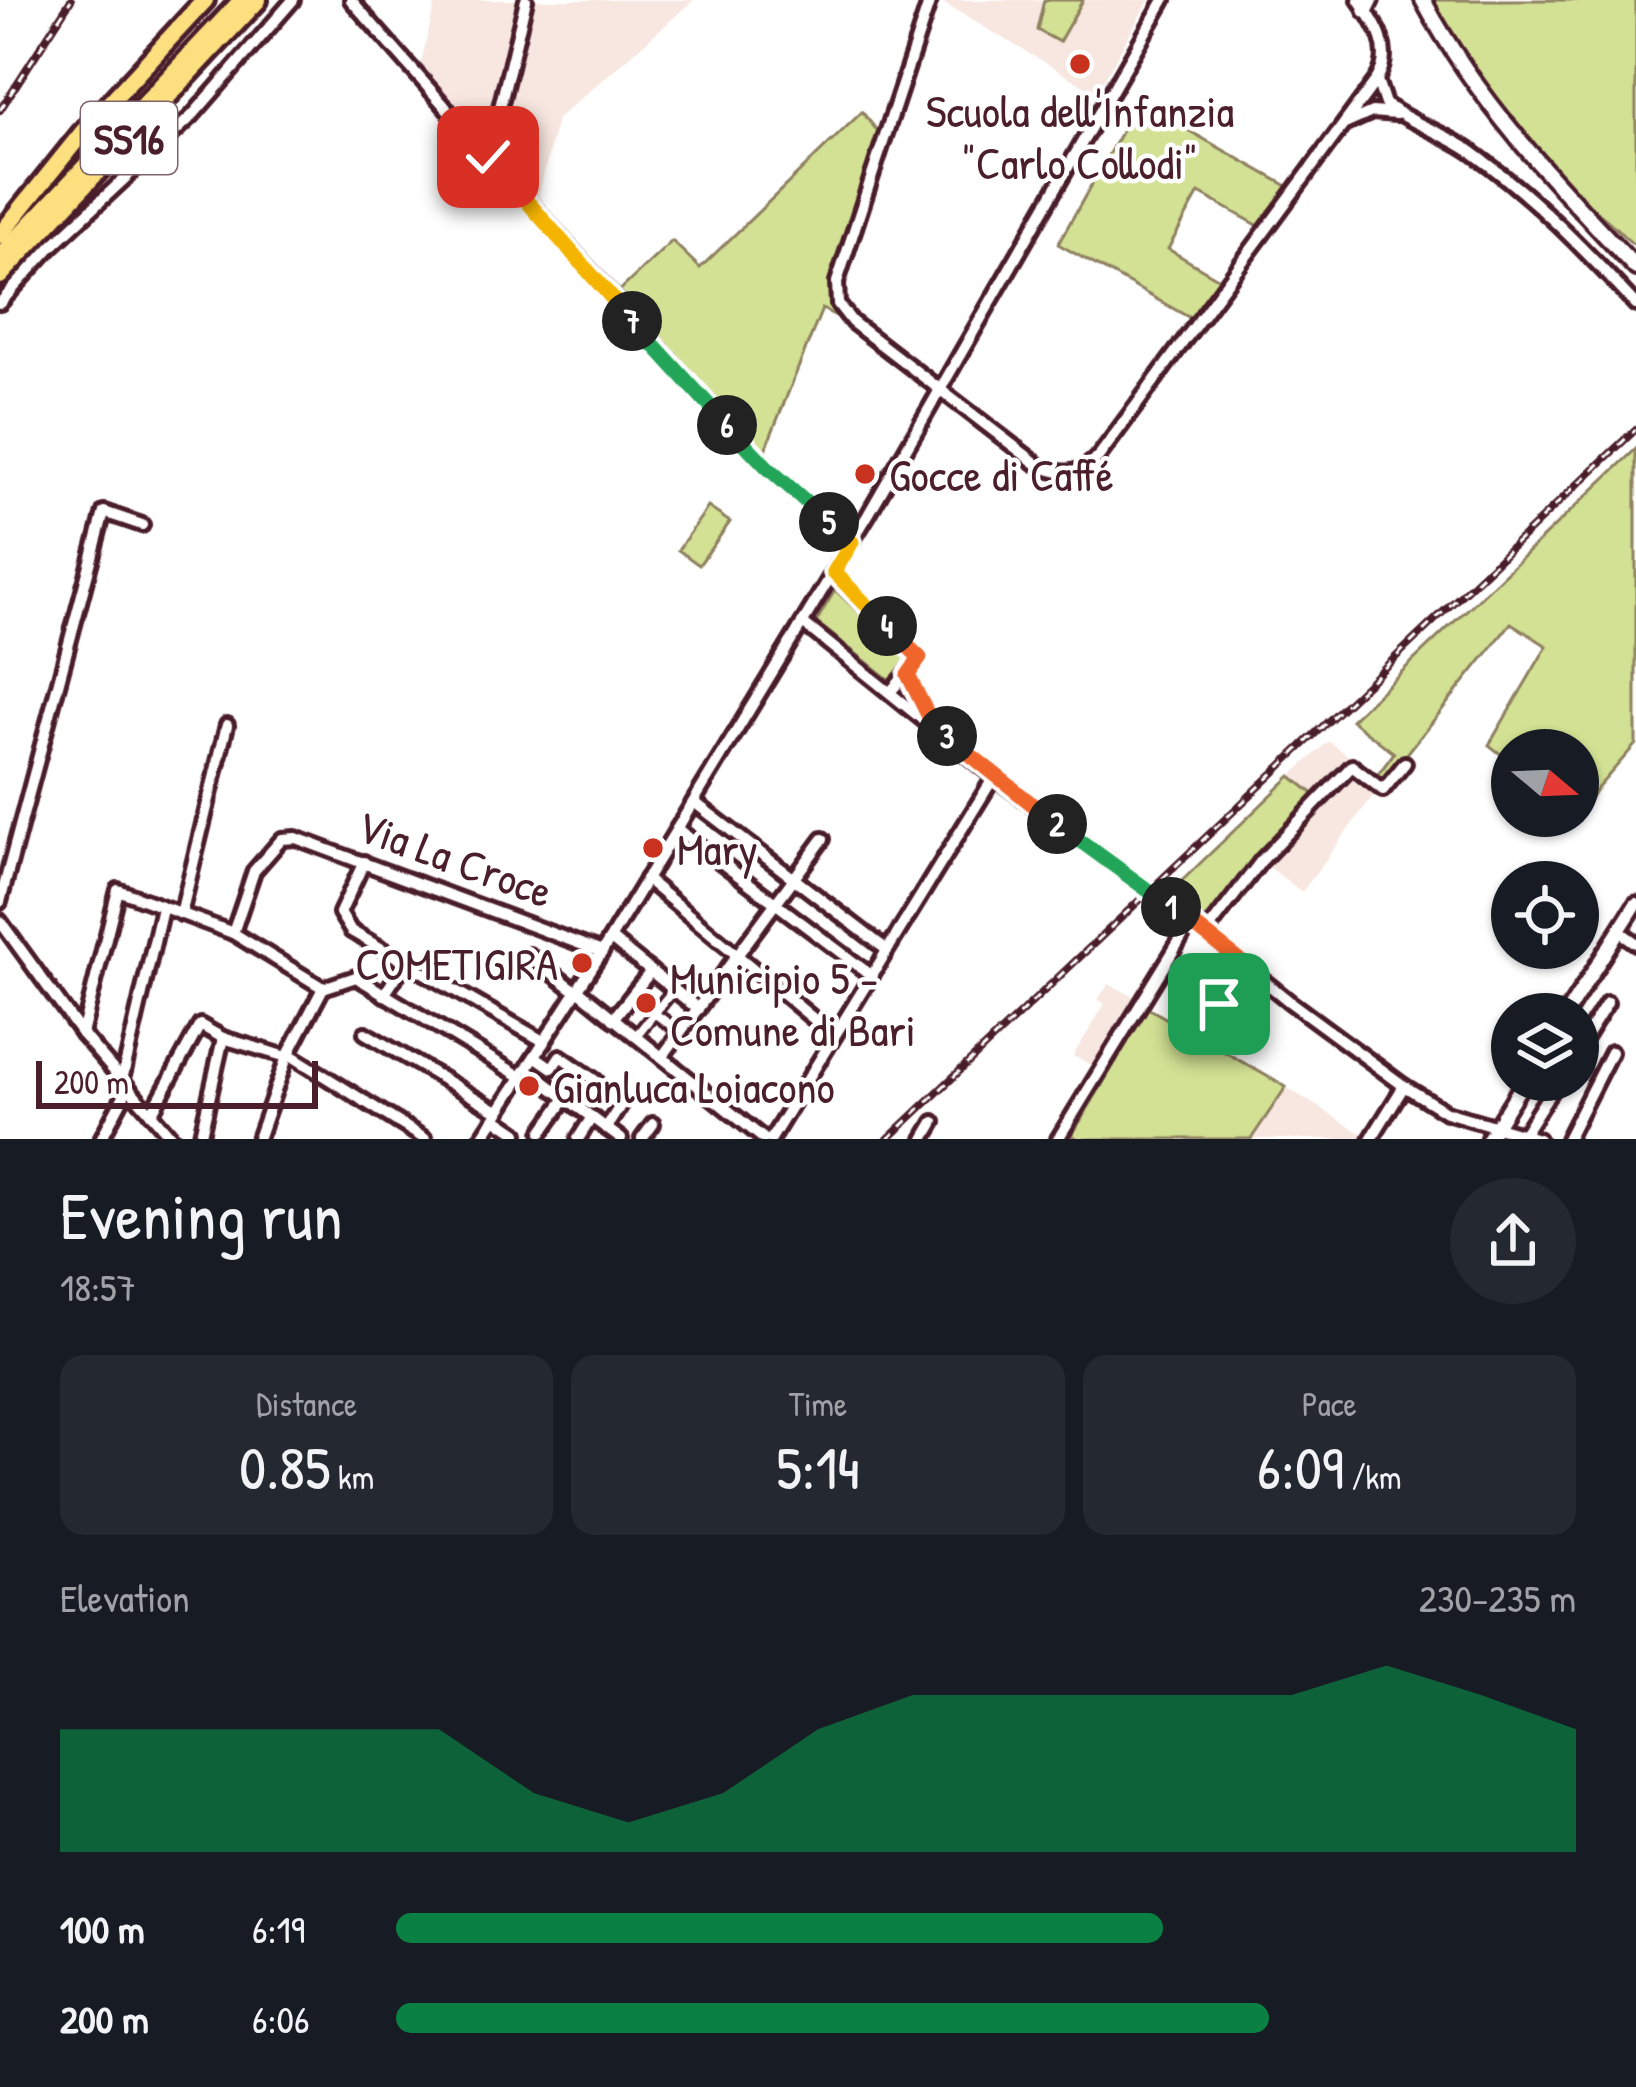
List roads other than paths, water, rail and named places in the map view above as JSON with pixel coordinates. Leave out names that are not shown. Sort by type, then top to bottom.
[{"type":"highway","points":[[0,235],[82,133],[205,0]]},
{"type":"highway","name":"SS16","points":[[0,257],[242,0]]},
{"type":"highway","name":"SS16","points":[[0,276],[258,0]]},
{"type":"main road","points":[[1412,0],[1429,29],[1446,41]]},
{"type":"main road","points":[[1423,0],[1499,118],[1636,268]]},
{"type":"main road","points":[[1588,218],[1606,224],[1636,251]]},
{"type":"street","points":[[0,303],[52,247],[192,116],[293,0]]},
{"type":"street","points":[[351,0],[768,468],[852,542]]},
{"type":"street","points":[[488,157],[526,0]]},
{"type":"street","points":[[930,0],[836,290],[838,304],[852,322],[1043,468],[1067,474],[1090,465],[1377,79],[1386,56],[1365,3]]},
{"type":"street","points":[[481,1139],[602,952],[852,542],[1164,0]]},
{"type":"street","points":[[1377,79],[1380,96],[1399,115]]},
{"type":"street","points":[[1345,124],[1372,112],[1399,115],[1457,142],[1523,192],[1636,304]]},
{"type":"street","points":[[0,902],[104,512],[142,525]]},
{"type":"street","points":[[834,572],[920,658],[891,691]]},
{"type":"street","points":[[803,623],[994,776],[1405,1086],[1491,1133],[1538,1139]]},
{"type":"street","points":[[908,675],[933,725]]},
{"type":"street","points":[[181,914],[227,725]]},
{"type":"street","points":[[1205,934],[1261,861],[1352,766],[1383,790],[1405,763]]},
{"type":"street","points":[[529,955],[767,1139],[994,776]]},
{"type":"street","points":[[694,802],[887,950]]},
{"type":"street","points":[[677,829],[872,976]]},
{"type":"street","name":"Via La Croce","points":[[233,933],[254,871],[282,839],[296,838],[602,952]]},
{"type":"street","points":[[662,1058],[823,839]]},
{"type":"street","points":[[364,862],[340,913],[351,931],[545,1042]]},
{"type":"street","points":[[646,879],[834,1036]]},
{"type":"street","points":[[82,1034],[118,890],[233,933],[323,988]]},
{"type":"street","points":[[1579,993],[1636,904]]},
{"type":"street","points":[[100,1139],[125,1084],[162,908]]},
{"type":"street","points":[[0,921],[82,1034],[173,1139]]},
{"type":"street","points":[[1058,1139],[1191,922]]},
{"type":"street","points":[[1618,931],[1636,943]]},
{"type":"street","points":[[610,939],[698,1009]]},
{"type":"street","points":[[385,995],[405,962]]},
{"type":"street","points":[[1201,1038],[1245,965]]},
{"type":"street","points":[[613,1019],[651,971]]},
{"type":"street","points":[[258,1139],[288,1055],[323,988],[356,977],[566,1098],[621,1139]]},
{"type":"street","points":[[635,1036],[674,989]]},
{"type":"street","points":[[1599,1016],[1607,1004]]},
{"type":"street","points":[[654,1013],[680,1033]]},
{"type":"street","points":[[152,1114],[200,1025],[223,1038],[288,1055],[425,1139]]},
{"type":"street","points":[[365,1033],[497,1115],[517,1133]]},
{"type":"street","points":[[200,1139],[223,1038]]},
{"type":"street","points":[[1567,1139],[1611,1052]]},
{"type":"street","points":[[536,1057],[552,1068],[560,1055],[596,1081],[578,1107]]},
{"type":"street","points":[[1371,1139],[1405,1086]]},
{"type":"street","points":[[542,1132],[566,1098]]},
{"type":"street","points":[[1491,1133],[1512,1101]]},
{"type":"street","points":[[1523,1135],[1545,1101]]},
{"type":"street","points":[[578,1139],[622,1103]]},
{"type":"street","points":[[924,1139],[934,1122]]},
{"type":"street","points":[[593,1139],[601,1124]]},
{"type":"street","points":[[642,1139],[653,1124]]},
{"type":"railway","points":[[0,110],[71,0]]},
{"type":"railway","points":[[888,1139],[1636,429]]},
{"type":"place","name":"Scuola dell'Infanzia \"Carlo Collodi\"","points":[[1080,64]]},
{"type":"place","name":"Gocce di Caffé","points":[[865,474]]},
{"type":"place","name":"Mary","points":[[653,848]]},
{"type":"place","name":"COMETIGIRA","points":[[582,963]]},
{"type":"place","name":"Municipio 5 - Comune di Bari","points":[[646,1003]]},
{"type":"place","name":"Gianluca Loiacono","points":[[529,1086]]}]
